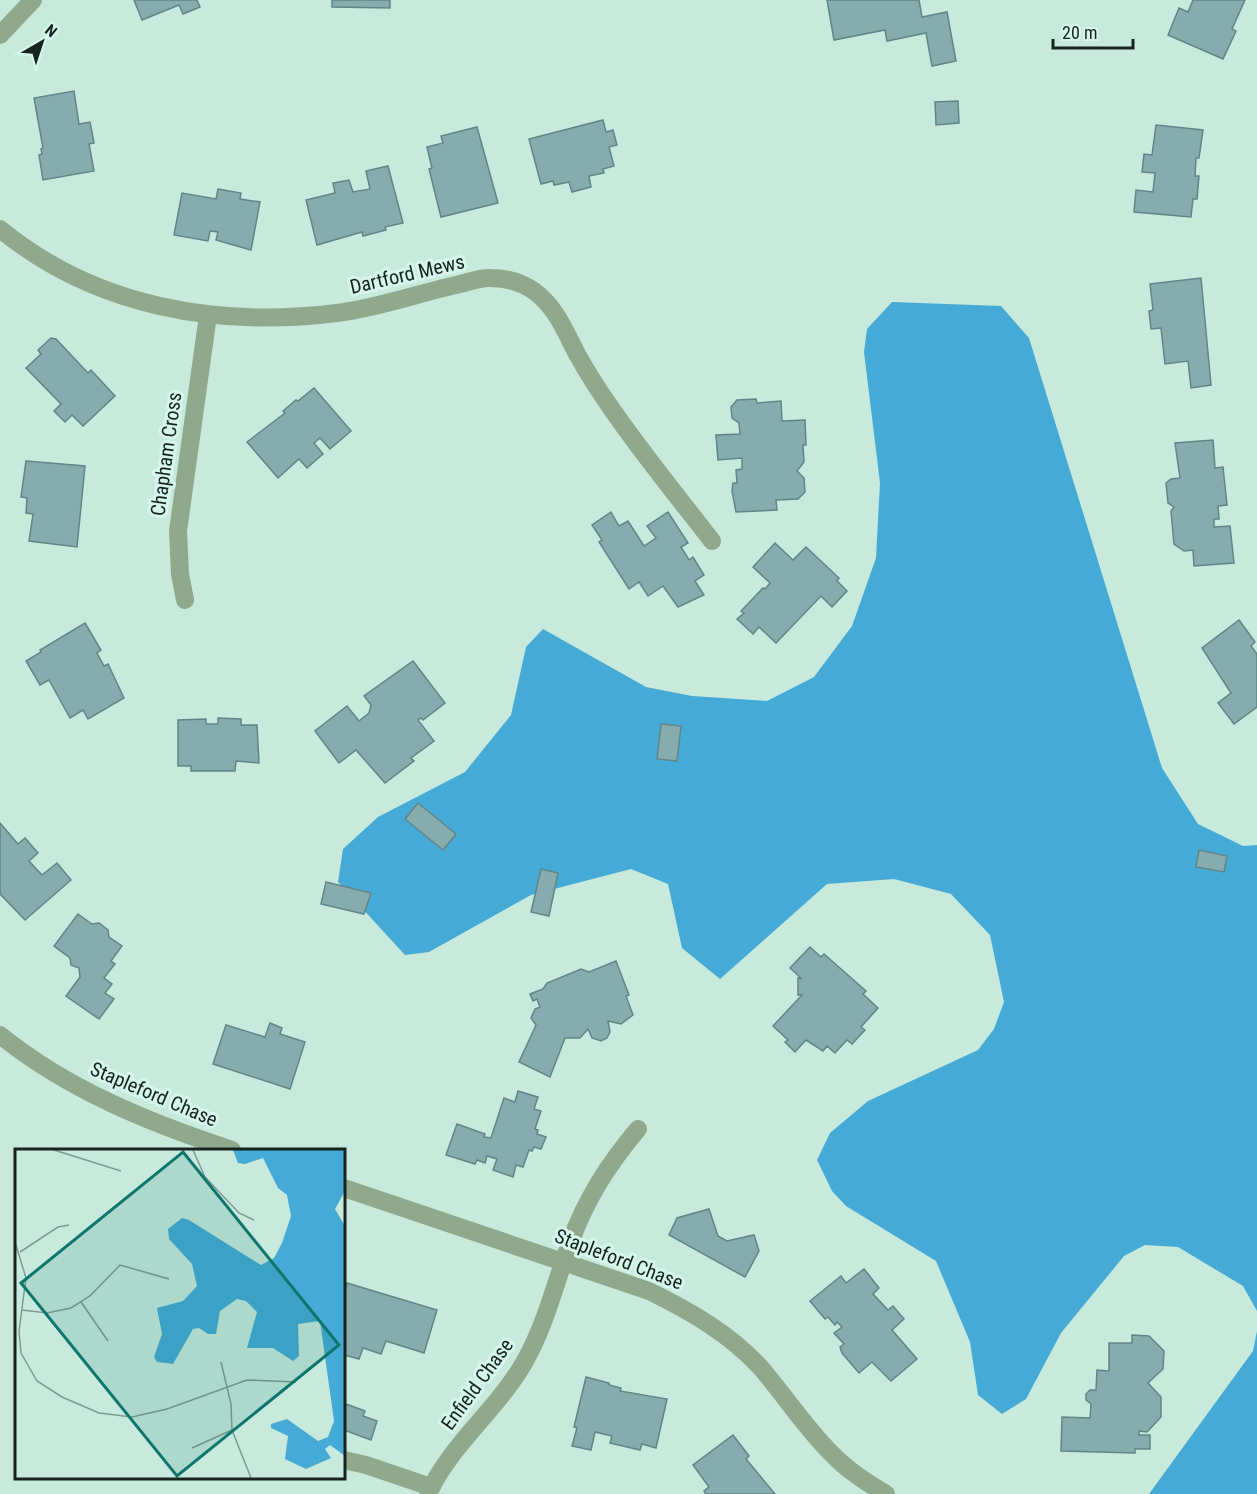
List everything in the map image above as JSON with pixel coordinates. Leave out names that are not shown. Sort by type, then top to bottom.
[{"type":"street","points":[[0,35],[33,0]]},
{"type":"street","name":"Dartford Mews","points":[[0,229],[56,266],[106,291],[138,302],[208,315],[276,318],[338,313],[490,278],[513,281],[533,291],[550,306],[610,407],[712,541]]},
{"type":"street","name":"Chapham Cross","points":[[185,600],[180,574],[178,531],[208,315]]},
{"type":"street","name":"Stapleford Chase","points":[[0,1035],[68,1081],[113,1105],[229,1149]]},
{"type":"street","name":"Enfield Chase","points":[[430,1491],[451,1455],[499,1398],[524,1363],[543,1324],[572,1238],[590,1196],[614,1157],[638,1129]]},
{"type":"street","name":"Stapleford Chase","points":[[345,1188],[649,1291],[689,1311],[727,1336],[760,1367],[830,1453],[860,1479],[886,1494]]},
{"type":"street","points":[[345,1460],[366,1465],[430,1491]]},
{"type":"water","points":[[892,302],[1001,306],[1029,338],[1162,768],[1198,824],[1243,846],[1257,845],[1257,1311],[1243,1286],[1178,1247],[1145,1245],[1124,1256],[1061,1333],[1026,1399],[1002,1414],[978,1395],[970,1342],[936,1261],[846,1206],[832,1191],[817,1160],[830,1133],[868,1101],[978,1050],[994,1029],[1004,1002],[990,935],[951,894],[894,879],[827,884],[720,979],[682,948],[668,884],[631,869],[531,895],[429,952],[405,955],[338,882],[343,849],[378,817],[465,772],[511,715],[526,647],[543,629],[646,687],[692,696],[767,701],[814,677],[852,626],[876,558],[880,483],[864,352],[867,329]]},
{"type":"water","points":[[1257,1331],[1257,1494],[1149,1494],[1253,1351]]},
{"type":"building","points":[[134,0],[197,0],[200,7],[183,14],[179,5],[142,20]]},
{"type":"building","points":[[332,0],[390,0],[390,8],[332,7]]},
{"type":"building","points":[[827,0],[919,0],[922,17],[947,12],[956,61],[932,66],[926,33],[887,41],[885,30],[834,40]]},
{"type":"building","points":[[1193,0],[1245,0],[1232,29],[1236,31],[1223,59],[1168,35],[1179,8],[1188,12]]},
{"type":"building","points":[[74,91],[79,124],[90,122],[94,143],[89,144],[94,171],[43,180],[39,155],[42,154],[41,149],[43,148],[34,98]]},
{"type":"building","points":[[958,101],[959,123],[936,125],[935,102]]},
{"type":"building","points":[[603,120],[606,132],[613,130],[617,145],[609,147],[614,166],[603,169],[604,173],[589,176],[591,187],[572,192],[569,182],[554,185],[553,181],[541,184],[529,139]]},
{"type":"building","points":[[1156,125],[1203,130],[1199,158],[1196,158],[1195,176],[1199,176],[1197,199],[1193,199],[1191,217],[1134,212],[1136,190],[1153,192],[1155,173],[1142,172],[1144,154],[1152,155]]},
{"type":"building","points":[[477,127],[498,203],[441,217],[429,169],[432,168],[427,147],[443,143],[441,136]]},
{"type":"building","points":[[388,166],[403,223],[363,236],[362,232],[317,245],[306,200],[335,193],[333,183],[349,180],[353,192],[370,189],[366,171]]},
{"type":"building","points":[[218,189],[241,193],[240,199],[260,202],[251,250],[216,240],[218,232],[210,231],[208,241],[174,235],[182,193],[216,199]]},
{"type":"building","points":[[1201,278],[1211,385],[1191,388],[1188,361],[1165,364],[1161,328],[1151,329],[1149,311],[1153,310],[1150,284]]},
{"type":"building","points":[[51,338],[56,339],[88,373],[91,370],[115,396],[83,426],[72,415],[65,422],[54,411],[61,404],[26,368],[41,354],[38,350]]},
{"type":"building","points":[[314,388],[351,431],[330,449],[320,438],[314,443],[323,454],[307,468],[299,459],[278,478],[247,442],[285,413],[283,411],[296,400],[298,401]]},
{"type":"building","points":[[756,399],[757,403],[781,401],[782,421],[805,420],[804,462],[797,471],[804,478],[805,492],[798,499],[776,500],[777,510],[736,512],[732,491],[733,483],[737,483],[736,470],[742,469],[742,458],[718,460],[716,435],[740,434],[739,423],[732,418],[731,407],[737,400]]},
{"type":"building","points":[[1213,440],[1215,468],[1223,467],[1227,505],[1218,506],[1219,519],[1214,519],[1214,527],[1230,526],[1234,563],[1194,566],[1193,550],[1184,551],[1174,544],[1171,511],[1174,507],[1168,503],[1166,483],[1171,479],[1180,478],[1175,443]]},
{"type":"building","points":[[26,461],[85,466],[77,547],[29,541],[33,514],[26,513],[27,498],[21,497]]},
{"type":"building","points":[[611,512],[619,526],[628,521],[644,546],[656,538],[647,526],[668,512],[688,543],[681,547],[689,560],[693,557],[704,575],[695,581],[704,595],[678,607],[663,586],[648,596],[639,582],[629,589],[599,542],[602,540],[592,525]]},
{"type":"building","points":[[775,543],[793,560],[806,547],[839,578],[837,581],[847,591],[832,607],[821,596],[776,643],[759,627],[753,634],[737,619],[744,613],[741,611],[770,583],[753,567]]},
{"type":"building","points":[[1239,620],[1255,642],[1251,646],[1257,654],[1257,707],[1234,724],[1218,703],[1231,693],[1202,648]]},
{"type":"building","points":[[85,623],[101,650],[97,653],[104,666],[108,664],[124,698],[88,719],[83,710],[70,718],[49,680],[40,685],[26,661]]},
{"type":"building","points":[[413,661],[445,703],[423,720],[421,718],[418,720],[434,741],[411,758],[414,761],[385,783],[356,750],[339,763],[315,731],[347,706],[359,721],[369,713],[371,705],[364,696]]},
{"type":"building","points":[[218,718],[241,719],[241,725],[257,725],[259,763],[236,761],[235,771],[191,771],[191,766],[178,766],[178,720],[206,719],[206,724],[218,724]]},
{"type":"building","points":[[661,724],[681,726],[677,761],[657,759]]},
{"type":"building","points":[[418,803],[456,834],[443,850],[405,819]]},
{"type":"building","points":[[0,823],[18,844],[25,838],[38,853],[29,861],[42,875],[57,863],[71,880],[25,920],[0,894]]},
{"type":"building","points":[[1199,850],[1227,856],[1224,872],[1196,867]]},
{"type":"building","points":[[541,869],[558,873],[549,916],[531,912]]},
{"type":"building","points":[[326,882],[371,893],[364,914],[321,904]]},
{"type":"building","points":[[78,914],[92,924],[99,923],[108,930],[109,937],[122,946],[111,961],[115,964],[104,978],[112,984],[105,993],[114,999],[99,1019],[66,996],[80,977],[79,968],[71,965],[70,958],[54,946]]},
{"type":"building","points":[[810,947],[821,957],[824,954],[866,991],[863,994],[878,1008],[861,1027],[865,1030],[852,1044],[847,1040],[835,1053],[827,1046],[823,1051],[806,1040],[795,1052],[785,1042],[788,1040],[773,1026],[802,995],[798,995],[798,978],[802,979],[790,968]]},
{"type":"building","points":[[616,961],[629,995],[626,996],[633,1015],[621,1024],[608,1021],[610,1032],[607,1038],[601,1041],[592,1038],[588,1029],[580,1038],[565,1038],[550,1077],[519,1062],[536,1025],[531,1018],[535,1009],[540,1007],[537,999],[533,1001],[530,994],[543,989],[547,983],[581,969],[589,972]]},
{"type":"building","points":[[270,1023],[282,1028],[280,1034],[305,1042],[290,1089],[213,1064],[226,1025],[265,1037]]},
{"type":"building","points":[[518,1091],[538,1097],[534,1109],[541,1111],[535,1129],[538,1130],[537,1134],[546,1137],[541,1149],[534,1147],[532,1151],[529,1150],[523,1167],[516,1165],[513,1177],[493,1170],[497,1159],[487,1156],[485,1163],[477,1160],[475,1164],[446,1155],[457,1124],[491,1138],[504,1098],[515,1102]]},
{"type":"building","points":[[709,1209],[718,1236],[727,1241],[754,1235],[759,1251],[745,1277],[669,1235],[677,1218]]},
{"type":"building","points":[[864,1269],[879,1288],[873,1294],[888,1310],[893,1306],[904,1319],[892,1330],[917,1359],[891,1381],[872,1362],[859,1373],[842,1353],[840,1347],[844,1344],[834,1333],[842,1327],[837,1322],[835,1325],[828,1317],[825,1319],[810,1301],[841,1276],[846,1283]]},
{"type":"building","points":[[347,1283],[437,1310],[424,1353],[386,1341],[381,1354],[363,1348],[359,1359],[345,1355]]},
{"type":"building","points":[[1132,1335],[1149,1336],[1164,1351],[1163,1369],[1148,1383],[1161,1397],[1161,1417],[1147,1432],[1139,1431],[1139,1435],[1150,1435],[1150,1449],[1135,1449],[1135,1453],[1061,1451],[1062,1417],[1090,1418],[1091,1404],[1086,1400],[1086,1394],[1090,1390],[1096,1390],[1097,1370],[1109,1371],[1109,1343],[1132,1343]]},
{"type":"building","points":[[586,1377],[609,1383],[609,1385],[621,1388],[620,1391],[667,1399],[656,1448],[642,1444],[640,1450],[610,1443],[612,1436],[595,1432],[591,1450],[572,1446],[577,1428],[574,1427]]},
{"type":"building","points":[[346,1404],[365,1411],[363,1416],[377,1421],[371,1440],[345,1430]]},
{"type":"building","points":[[733,1435],[749,1456],[746,1459],[775,1494],[706,1494],[704,1491],[709,1487],[693,1465]]}]
